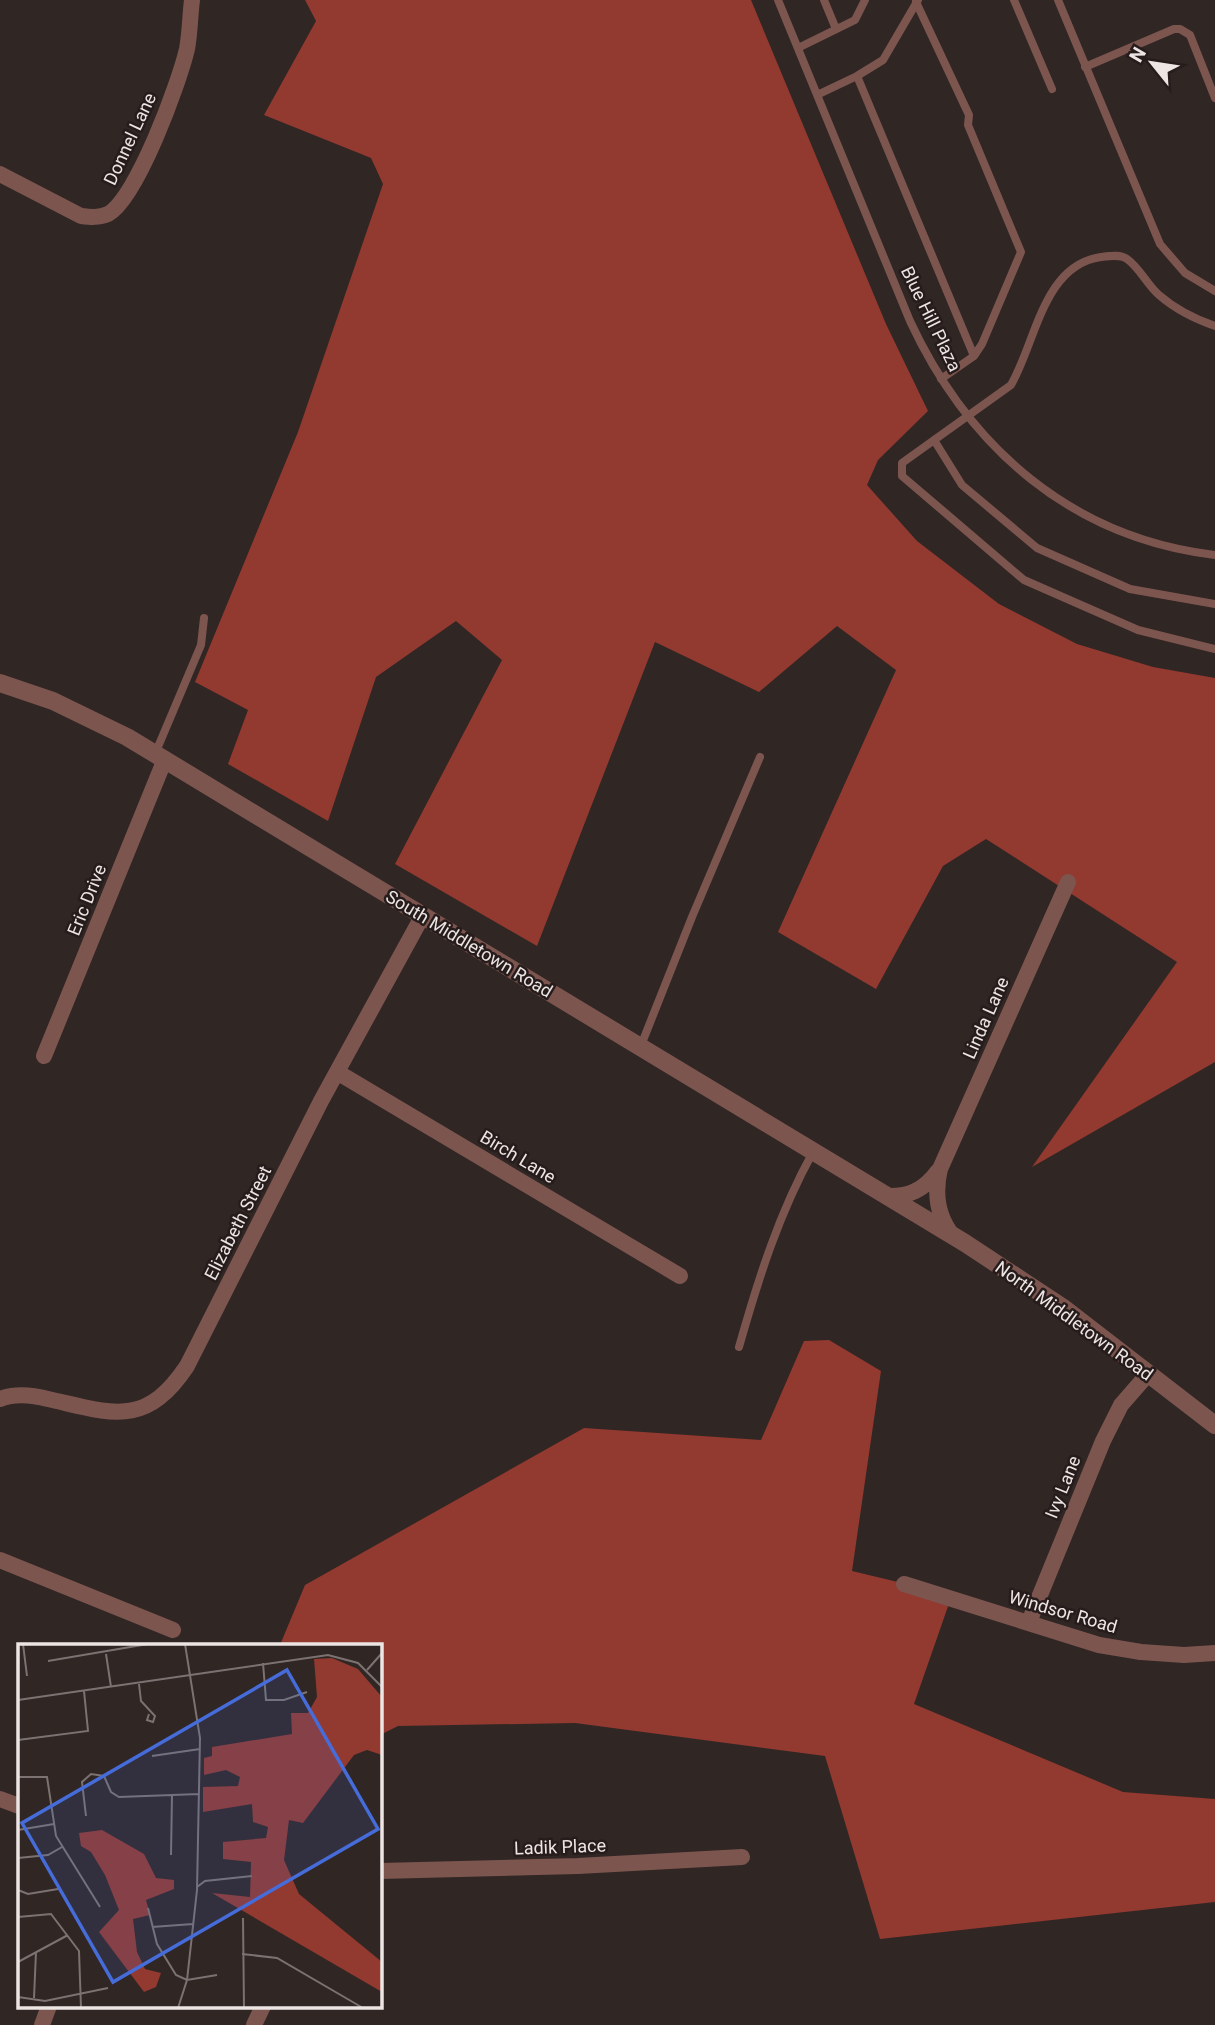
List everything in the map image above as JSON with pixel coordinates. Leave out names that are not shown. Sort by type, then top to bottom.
[{"type":"street","name":"Donnel Lane","points":[[0,174],[81,216],[106,215],[118,207],[150,149],[166,112],[187,47],[192,0]]},
{"type":"street","name":"South Middletown Road","points":[[0,683],[77,712],[160,757],[929,1222]]},
{"type":"street","name":"Eric Drive","points":[[44,1056],[160,757]]},
{"type":"street","name":"Linda Lane","points":[[953,1236],[945,1226],[938,1204],[936,1192],[940,1169],[1068,882]]},
{"type":"street","name":"Elizabeth Street","points":[[0,1399],[22,1395],[39,1397],[119,1413],[150,1405],[164,1394],[187,1366],[337,1072],[423,915]]},
{"type":"street","name":"Birch Lane","points":[[337,1072],[680,1276]]},
{"type":"street","name":"Linda Lane","points":[[886,1196],[908,1195],[917,1191],[940,1169]]},
{"type":"street","name":"North Middletown Road","points":[[929,1222],[1062,1307],[1215,1425]]},
{"type":"street","name":"Ivy Lane","points":[[1029,1622],[1102,1441],[1121,1405],[1147,1374]]},
{"type":"street","points":[[0,1560],[173,1630]]},
{"type":"street","name":"Windsor Road","points":[[904,1584],[1099,1645],[1184,1655],[1215,1653]]},
{"type":"street","points":[[0,1799],[18,1806]]},
{"type":"street","name":"Ladik Place","points":[[382,1871],[578,1866],[741,1857]]},
{"type":"street","points":[[42,2025],[48,2008]]},
{"type":"street","points":[[254,2025],[262,2008]]},
{"type":"lane","name":"Blue Hill Plaza","points":[[778,0],[910,321],[941,379],[967,416],[1004,457],[1045,490],[1094,520],[1148,541],[1215,555]]},
{"type":"lane","points":[[824,0],[836,29]]},
{"type":"lane","points":[[798,48],[855,20],[865,0]]},
{"type":"lane","points":[[1014,0],[1052,89]]},
{"type":"lane","points":[[1058,0],[1160,244],[1185,272],[1215,290]]},
{"type":"lane","points":[[817,95],[883,60],[917,1]]},
{"type":"lane","points":[[917,1],[969,115],[968,125],[1021,252],[982,344],[974,356],[941,379]]},
{"type":"lane","points":[[1085,67],[1174,29],[1180,29],[1190,35],[1215,98]]},
{"type":"lane","points":[[857,76],[974,356]]},
{"type":"lane","points":[[1215,326],[1194,318],[1159,296],[1127,258],[1100,257],[1081,262],[1065,273],[1054,288],[1021,368],[1011,385],[902,463],[902,476],[1024,580],[1138,630],[1215,649]]},
{"type":"lane","points":[[934,440],[962,485],[1037,548],[1130,589],[1215,604]]},
{"type":"lane","points":[[160,757],[201,645],[204,618]]},
{"type":"lane","points":[[640,1048],[760,757]]},
{"type":"lane","points":[[739,1347],[769,1248],[799,1176],[813,1152]]},
{"type":"shaded area","points":[[305,0],[751,0],[886,324],[928,411],[878,460],[867,485],[917,541],[999,604],[1077,644],[1153,667],[1215,678],[1215,1062],[1032,1167],[1177,962],[986,839],[943,866],[876,989],[778,932],[896,670],[837,626],[759,692],[655,642],[537,946],[395,864],[502,660],[456,621],[376,677],[328,821],[228,764],[248,710],[195,682],[298,432],[383,184],[371,158],[264,115],[316,21]]},
{"type":"shaded area","points":[[829,1340],[881,1371],[852,1571],[952,1595],[914,1704],[1123,1792],[1215,1799],[1215,1902],[880,1939],[825,1756],[575,1723],[398,1726],[382,1734],[382,1644],[280,1644],[305,1585],[584,1428],[761,1440],[804,1341]]}]
